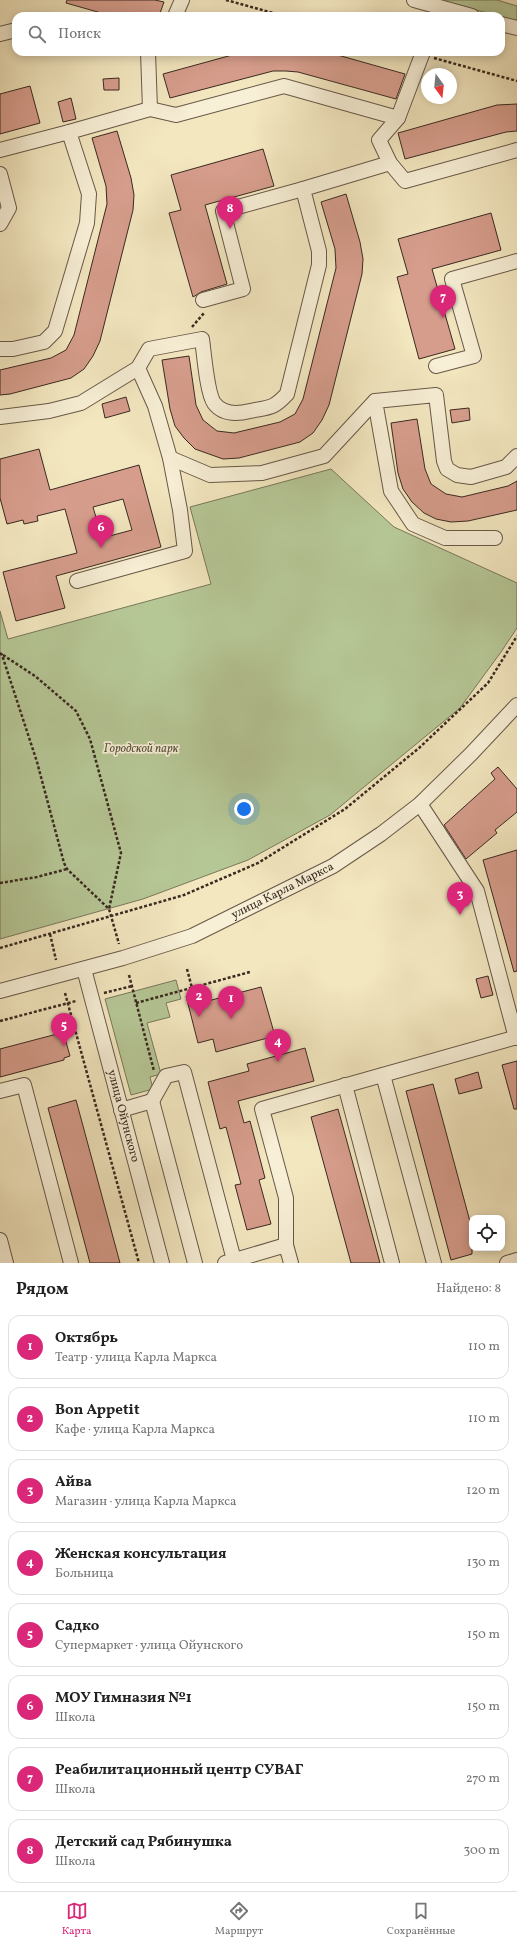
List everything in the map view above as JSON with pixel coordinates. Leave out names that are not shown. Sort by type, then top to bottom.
[{"type":"street","points":[[177,12],[182,0]]},
{"type":"street","points":[[414,0],[439,12]]},
{"type":"street","points":[[505,25],[517,28]]},
{"type":"street","points":[[0,34],[12,31]]},
{"type":"street","points":[[148,56],[150,109]]},
{"type":"street","points":[[422,56],[398,118],[379,140],[390,163],[405,181],[517,150]]},
{"type":"street","points":[[0,150],[150,109],[176,115],[284,86],[398,118]]},
{"type":"street","points":[[0,349],[13,349],[44,342],[55,331],[87,223],[89,194],[69,132]]},
{"type":"street","points":[[204,306],[243,289],[223,211],[390,163]]},
{"type":"street","points":[[0,174],[9,208],[0,224]]},
{"type":"street","points":[[0,417],[49,411],[81,403],[138,368],[149,349],[202,340],[210,395],[214,403],[227,412],[236,414],[276,406],[287,394],[320,265],[319,251],[303,189]]},
{"type":"street","points":[[436,366],[474,356],[452,279],[517,261]]},
{"type":"street","points":[[77,582],[185,551],[180,510],[170,458],[155,406],[138,368]]},
{"type":"street","points":[[170,458],[210,475],[262,473],[324,456],[375,401],[436,395],[444,461],[448,469],[457,475],[471,477],[506,467],[517,456]]},
{"type":"street","points":[[375,401],[391,491],[413,524],[445,538],[495,538]]},
{"type":"street","name":"улица Карла Маркса","points":[[0,991],[84,969],[192,936],[333,866],[381,834],[420,804],[517,706]]},
{"type":"street","points":[[291,1263],[286,1245],[286,1198],[262,1109],[517,1037],[477,891],[420,804]]},
{"type":"street","name":"улица Ойунского","points":[[84,969],[162,1263]]},
{"type":"street","points":[[121,1110],[156,1095],[166,1076],[184,1072],[229,1261],[286,1245]]},
{"type":"street","points":[[383,1075],[434,1263]]},
{"type":"street","points":[[0,1091],[24,1085],[71,1263]]},
{"type":"street","points":[[345,1086],[392,1263]]},
{"type":"street","points":[[156,1095],[196,1263]]},
{"type":"street","points":[[0,1240],[6,1263]]},
{"type":"street","points":[[507,1263],[517,1260]]},
{"type":"path","points":[[226,0],[270,12]]},
{"type":"path","points":[[433,56],[517,81]]},
{"type":"path","points":[[187,342],[191,327],[204,306]]},
{"type":"path","points":[[0,948],[184,895],[258,863],[345,809],[419,748],[488,683],[517,636]]},
{"type":"path","points":[[1,654],[37,762],[64,863],[67,869],[109,909]]},
{"type":"path","points":[[1,654],[35,676],[76,711],[90,739],[121,853],[109,909],[119,944]]},
{"type":"path","points":[[0,883],[37,877],[67,869]]},
{"type":"path","points":[[50,934],[56,960]]},
{"type":"path","points":[[187,969],[192,988]]},
{"type":"path","points":[[136,1003],[250,972]]},
{"type":"path","points":[[129,975],[156,1095]]},
{"type":"path","points":[[104,993],[132,986]]},
{"type":"path","points":[[65,993],[138,1263]]},
{"type":"path","points":[[0,1021],[76,1001]]},
{"type":"green space","points":[[439,0],[497,0],[517,6],[517,21],[505,18],[505,12],[484,12]]},
{"type":"green space","name":"Городской парк","points":[[331,469],[394,527],[517,583],[517,628],[501,652],[460,708],[330,815],[248,860],[143,899],[0,939],[0,611],[8,639],[211,584],[190,507]]},
{"type":"green space","points":[[176,980],[181,999],[166,1003],[170,1017],[147,1023],[161,1074],[150,1077],[153,1089],[131,1095],[105,999]]},
{"type":"building","points":[[67,0],[155,0],[164,2],[160,12],[98,12],[66,3]]},
{"type":"building","points":[[228,56],[341,56],[405,74],[396,99],[298,72],[286,71],[273,71],[170,98],[163,74]]},
{"type":"building","points":[[119,78],[119,90],[104,90],[103,79]]},
{"type":"building","points":[[30,86],[40,123],[0,134],[0,94]]},
{"type":"building","points":[[71,98],[76,119],[63,122],[58,102]]},
{"type":"building","points":[[517,104],[517,131],[506,132],[405,159],[398,133],[497,105]]},
{"type":"building","points":[[117,131],[131,178],[134,195],[133,210],[100,341],[93,356],[84,369],[71,378],[10,394],[0,395],[0,370],[51,358],[66,350],[74,335],[107,204],[106,186],[92,138]]},
{"type":"building","points":[[263,149],[274,186],[205,205],[227,284],[201,292],[193,297],[169,213],[181,210],[171,175]]},
{"type":"building","points":[[346,194],[360,242],[363,259],[362,274],[329,405],[322,420],[313,433],[300,442],[239,458],[223,459],[195,449],[175,426],[170,409],[162,360],[189,356],[196,405],[203,420],[217,431],[234,433],[280,422],[295,414],[303,399],[336,268],[335,249],[321,202]]},
{"type":"building","points":[[491,213],[501,250],[432,269],[455,349],[419,359],[397,277],[408,274],[398,239]]},
{"type":"building","points":[[126,397],[130,411],[105,418],[102,404]]},
{"type":"building","points":[[469,408],[470,420],[452,423],[450,410]]},
{"type":"building","points":[[417,419],[425,469],[431,484],[446,494],[462,497],[508,486],[517,481],[517,510],[468,521],[451,522],[436,519],[424,513],[412,502],[403,489],[398,473],[391,423]]},
{"type":"building","points":[[39,449],[50,490],[139,465],[161,547],[56,576],[65,608],[16,621],[3,572],[77,553],[65,509],[37,516],[38,521],[24,524],[23,520],[7,524],[0,498],[0,459]],"holes":[[[123,499],[132,530],[102,538],[93,507]]]},
{"type":"building","points":[[498,767],[517,789],[517,812],[495,830],[497,833],[466,859],[444,825],[495,779],[491,773]]},
{"type":"building","points":[[517,850],[517,971],[514,972],[483,860]]},
{"type":"building","points":[[488,976],[493,995],[481,998],[476,979]]},
{"type":"building","points":[[261,987],[275,1036],[216,1052],[213,1039],[198,1043],[186,996],[202,991],[204,1002]]},
{"type":"building","points":[[57,1034],[58,1037],[64,1035],[70,1056],[64,1058],[64,1060],[0,1077],[0,1049]]},
{"type":"building","points":[[305,1048],[314,1081],[238,1101],[244,1123],[250,1121],[265,1178],[259,1180],[271,1224],[247,1230],[235,1185],[241,1184],[226,1127],[220,1129],[208,1082],[249,1071],[247,1064]]},
{"type":"building","points":[[517,1061],[517,1109],[514,1109],[502,1065]]},
{"type":"building","points":[[478,1072],[482,1088],[459,1094],[455,1079]]},
{"type":"building","points":[[433,1084],[469,1218],[469,1251],[472,1251],[472,1254],[451,1260],[406,1091]]},
{"type":"building","points":[[76,1100],[120,1263],[90,1263],[48,1108]]},
{"type":"building","points":[[338,1109],[380,1263],[351,1263],[311,1117]]},
{"type":"place","name":"Детский сад Рябинушка","points":[[230,229]]},
{"type":"place","name":"Реабилитационный центр СУВАГ","points":[[443,318]]},
{"type":"place","name":"МОУ Гимназия №1","points":[[101,548]]},
{"type":"place","name":"Айва","points":[[460,915]]},
{"type":"place","name":"Bon Appetit","points":[[199,1017]]},
{"type":"place","name":"Октябрь","points":[[231,1019]]},
{"type":"place","name":"Садко","points":[[64,1046]]},
{"type":"place","name":"Женская консультация","points":[[278,1062]]}]
